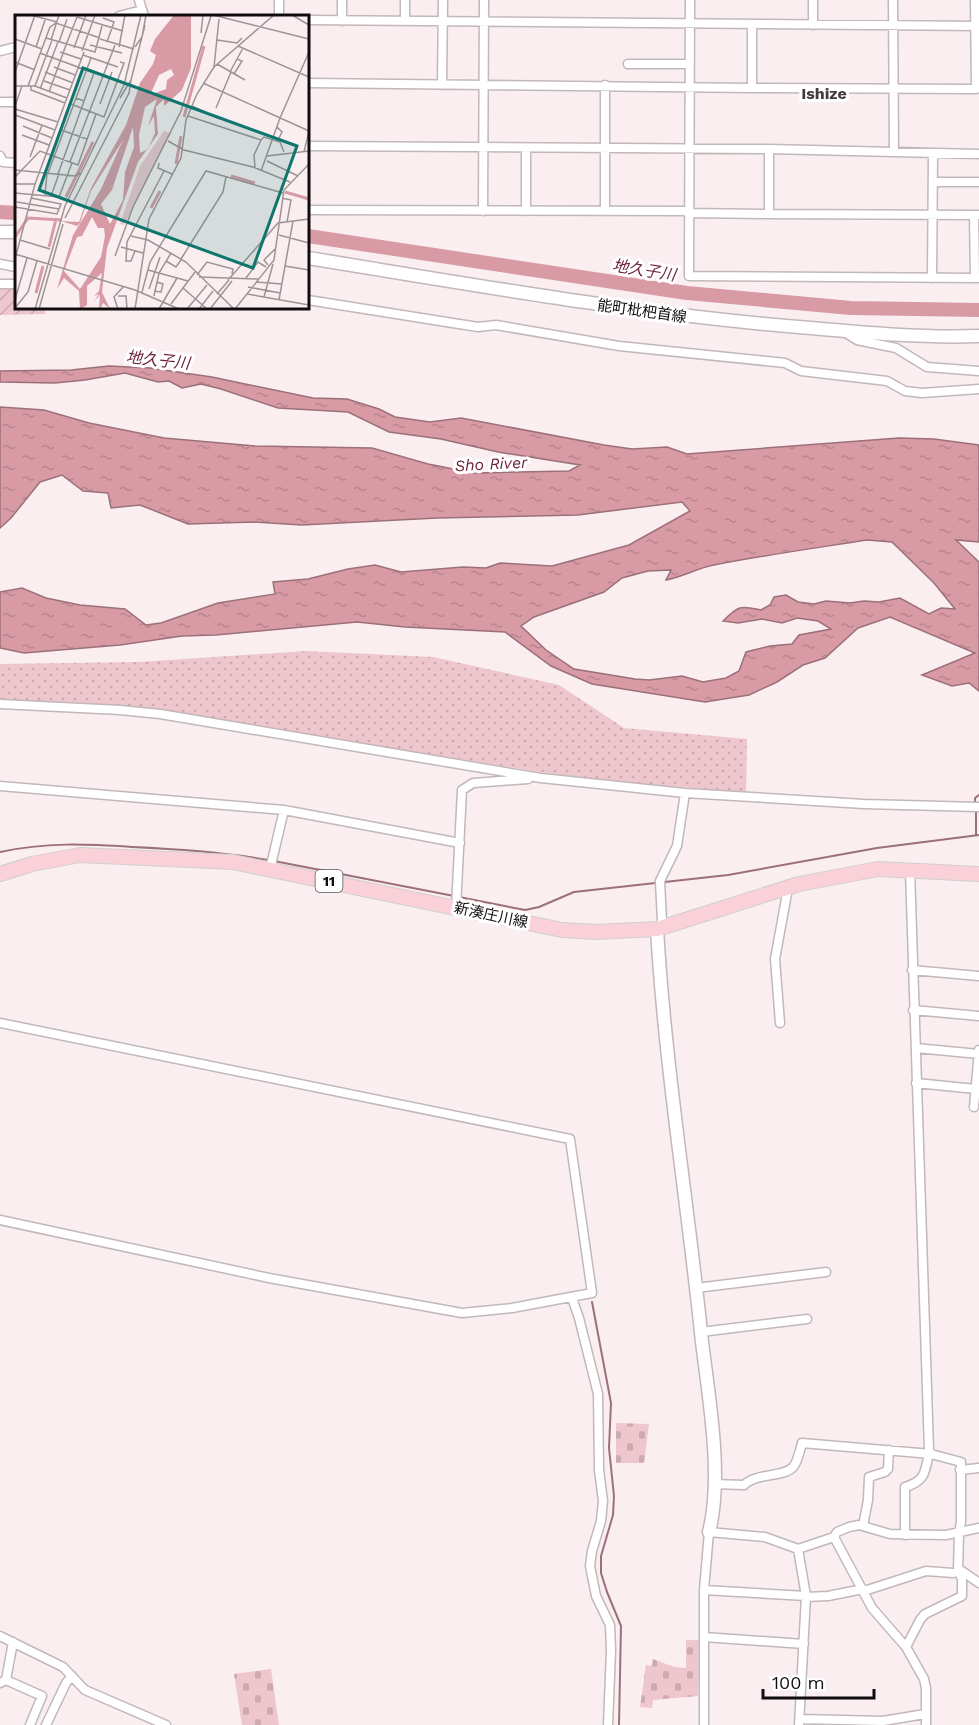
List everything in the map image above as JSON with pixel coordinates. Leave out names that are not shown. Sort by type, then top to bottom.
[{"type":"main road","name":"能町枇杷首線","points":[[309,258],[607,306],[722,321],[843,331],[979,336]]},
{"type":"main road","name":"新湊庄川線","points":[[0,874],[32,864],[80,855],[233,862],[562,930],[625,932],[657,929],[799,884],[878,869],[979,874]]},
{"type":"main road","points":[[657,929],[670,1074],[715,1468],[714,1513],[709,1532]]},
{"type":"street","points":[[127,15],[143,13],[140,0]]},
{"type":"street","points":[[342,0],[342,21]]},
{"type":"street","points":[[405,0],[405,21]]},
{"type":"street","points":[[442,85],[443,0]]},
{"type":"street","points":[[483,211],[484,0]]},
{"type":"street","points":[[309,210],[605,211],[688,212],[769,214],[933,216],[977,215],[977,278],[689,276],[688,212],[690,0]]},
{"type":"street","points":[[813,0],[813,25]]},
{"type":"street","points":[[893,0],[894,152]]},
{"type":"street","points":[[309,83],[976,88],[975,0]]},
{"type":"street","points":[[309,20],[977,26]]},
{"type":"street","points":[[752,24],[752,88]]},
{"type":"street","points":[[0,51],[15,47]]},
{"type":"street","points":[[628,64],[689,64]]},
{"type":"street","points":[[605,86],[605,211]]},
{"type":"street","points":[[309,146],[979,154]]},
{"type":"street","points":[[526,148],[526,211]]},
{"type":"street","points":[[769,150],[769,214]]},
{"type":"street","points":[[932,278],[933,153]]},
{"type":"street","points":[[0,156],[3,162],[15,163]]},
{"type":"street","points":[[933,182],[979,183]]},
{"type":"street","points":[[0,264],[15,267]]},
{"type":"street","points":[[309,300],[478,327],[496,325],[619,346],[785,363],[801,371],[887,381],[905,391],[922,393],[979,389]]},
{"type":"street","points":[[843,331],[857,340],[896,348],[927,367],[979,371]]},
{"type":"street","points":[[0,704],[160,714],[540,778],[685,793],[864,804],[979,807]]},
{"type":"street","points":[[456,908],[462,790],[472,783],[540,778]]},
{"type":"street","points":[[0,786],[284,810],[460,843]]},
{"type":"street","points":[[657,929],[662,922],[660,884],[677,846],[685,793]]},
{"type":"street","points":[[270,869],[284,810]]},
{"type":"street","points":[[905,1534],[905,1487],[917,1484],[924,1476],[930,1453],[913,1010],[910,870]]},
{"type":"street","points":[[780,1023],[775,959],[788,888]]},
{"type":"street","points":[[912,970],[979,976]]},
{"type":"street","points":[[913,1010],[979,1016]]},
{"type":"street","points":[[0,1023],[570,1139],[592,1293],[471,1314],[462,1313],[269,1278],[0,1220]]},
{"type":"street","points":[[916,1048],[979,1054]]},
{"type":"street","points":[[974,1107],[979,1049]]},
{"type":"street","points":[[916,1083],[976,1089]]},
{"type":"street","points":[[696,1288],[826,1272]]},
{"type":"street","points":[[572,1298],[598,1394],[599,1470],[603,1501],[601,1521],[590,1566],[594,1588],[610,1625],[608,1725]]},
{"type":"street","points":[[701,1332],[807,1319]]},
{"type":"street","points":[[714,1484],[744,1485],[756,1477],[788,1471],[793,1467],[802,1443],[930,1453],[961,1462],[961,1527],[958,1570],[962,1580],[962,1596],[925,1614],[906,1647]]},
{"type":"street","points":[[863,1526],[868,1500],[868,1477],[888,1469],[889,1450]]},
{"type":"street","points":[[960,1470],[979,1468]]},
{"type":"street","points":[[704,1725],[704,1590],[709,1532],[765,1538],[798,1549],[834,1537],[837,1532],[849,1527],[863,1526],[890,1534],[946,1535],[979,1528]]},
{"type":"street","points":[[834,1537],[872,1608],[906,1647],[924,1679],[926,1725]]},
{"type":"street","points":[[798,1549],[806,1596],[800,1722],[884,1721],[925,1714]]},
{"type":"street","points":[[958,1570],[979,1583]]},
{"type":"street","points":[[704,1590],[828,1596],[863,1590],[926,1571],[953,1574],[958,1570]]},
{"type":"street","points":[[0,1636],[63,1667],[85,1690],[159,1724]]},
{"type":"street","points":[[704,1637],[804,1644]]},
{"type":"street","points":[[13,1642],[3,1682],[42,1696],[30,1725]]},
{"type":"street","points":[[46,1725],[66,1683],[72,1676]]},
{"type":"green space","points":[[0,288],[15,289],[15,309],[45,309],[45,314],[0,315]]},
{"type":"green space","points":[[306,651],[433,657],[559,685],[624,728],[747,739],[746,792],[591,780],[177,714],[0,700],[0,664],[138,662]]},
{"type":"green space","points":[[616,1423],[649,1424],[644,1463],[616,1463]]},
{"type":"green space","points":[[686,1640],[699,1640],[698,1696],[653,1700],[652,1708],[640,1707],[646,1665],[652,1666],[653,1659],[674,1667],[686,1668]]},
{"type":"green space","points":[[271,1669],[279,1725],[242,1725],[234,1674]]},
{"type":"water","points":[[109,366],[150,368],[212,377],[313,398],[347,399],[379,409],[395,417],[430,422],[461,418],[604,445],[632,449],[667,447],[687,454],[899,438],[934,439],[979,445],[979,542],[956,540],[979,562],[979,691],[969,683],[952,686],[922,675],[975,653],[890,617],[858,628],[825,658],[803,665],[777,682],[749,695],[705,702],[592,684],[551,666],[505,632],[357,622],[182,636],[120,645],[24,653],[0,648],[0,592],[22,588],[46,598],[80,605],[125,609],[146,625],[161,623],[218,603],[275,594],[273,582],[308,579],[375,565],[401,572],[463,567],[486,568],[500,563],[552,566],[629,545],[690,511],[682,502],[578,515],[437,518],[302,525],[254,522],[188,524],[140,505],[111,508],[108,493],[83,491],[62,475],[40,482],[0,528],[0,407],[44,410],[89,423],[164,438],[255,446],[372,448],[428,464],[474,473],[569,471],[580,465],[498,452],[441,439],[389,432],[348,412],[278,408],[201,384],[182,388],[169,381],[158,382],[125,373],[55,383],[0,382],[0,371],[71,370]],"holes":[[[867,540],[892,542],[934,583],[955,609],[941,608],[929,614],[900,598],[879,602],[826,601],[814,604],[798,602],[786,595],[774,597],[770,605],[761,610],[740,608],[723,621],[738,623],[762,619],[782,623],[797,618],[818,621],[831,629],[799,635],[792,644],[746,652],[739,671],[726,678],[703,682],[682,676],[649,680],[574,669],[546,650],[521,626],[534,617],[604,592],[622,578],[648,571],[671,570],[666,580],[708,566],[752,558]]]},
{"type":"waterway","name":"地久子川","points":[[0,212],[15,213]]},
{"type":"waterway","name":"地久子川","points":[[309,236],[687,293],[851,308],[979,310]]},
{"type":"waterway","points":[[975,805],[975,798],[979,795]]},
{"type":"waterway","points":[[976,810],[976,835]]},
{"type":"waterway","points":[[459,897],[525,910],[539,907],[574,892],[728,875],[877,848],[979,835]]},
{"type":"waterway","points":[[0,852],[50,845],[98,845],[200,851],[268,860]]},
{"type":"waterway","points":[[274,861],[454,896]]},
{"type":"waterway","points":[[592,1302],[611,1403],[609,1448],[614,1496],[613,1515],[601,1556],[601,1573],[621,1626],[619,1725]]},
{"type":"district","name":"Ishize","points":[[824,93]]},
{"type":"water label","name":"Sho River","points":[[491,464]]}]
